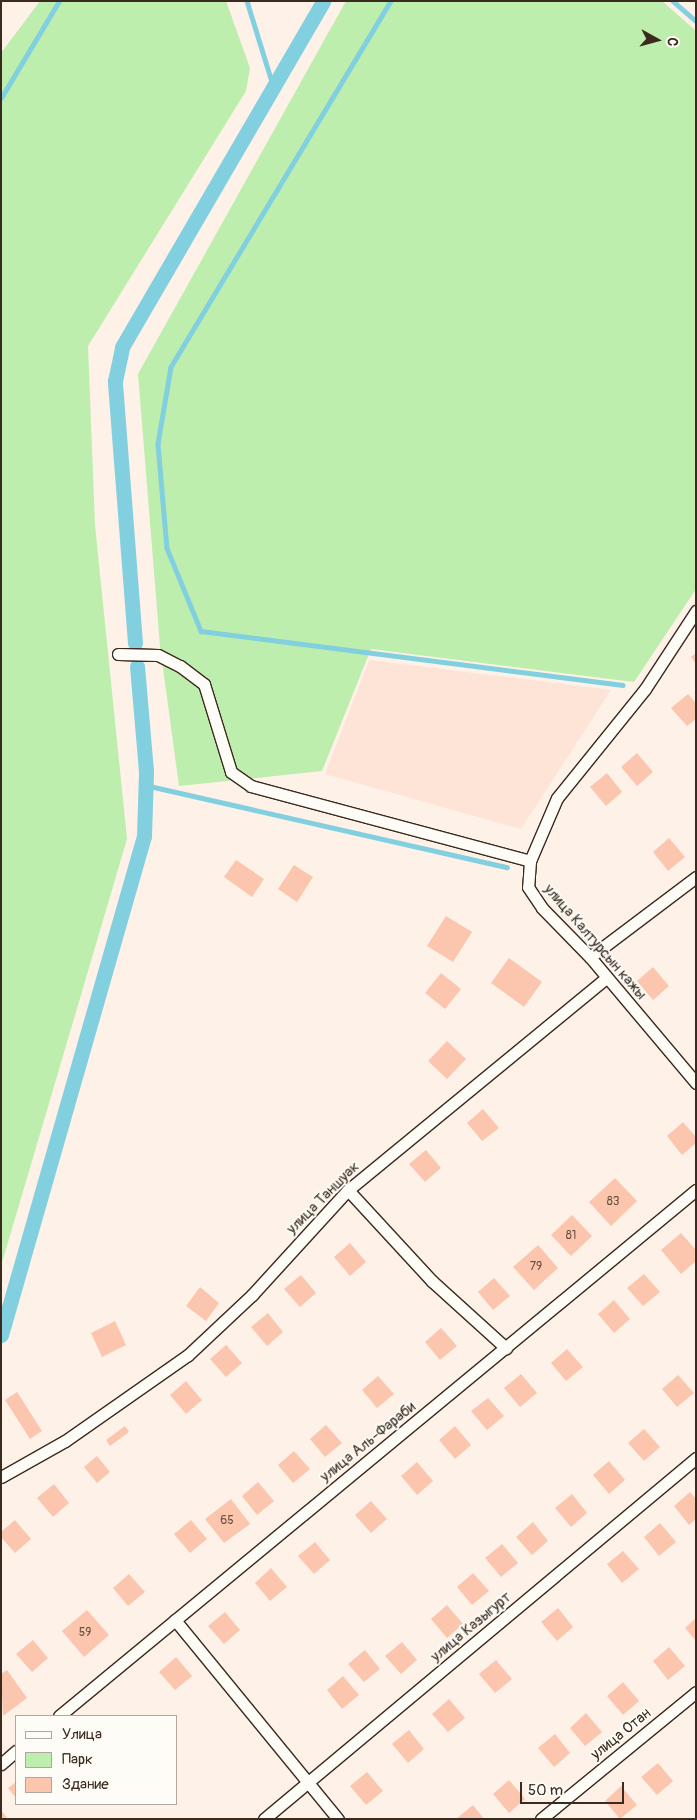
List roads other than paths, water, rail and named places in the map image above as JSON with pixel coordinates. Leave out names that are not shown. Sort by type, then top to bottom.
[{"type":"street","name":"улица Калтурсын кажы","points":[[696,611],[645,689],[557,798],[530,861],[528,887],[542,908],[590,957],[696,1083]]},
{"type":"street","points":[[118,654],[158,656],[180,666],[204,684],[231,772],[250,786],[530,861]]},
{"type":"street","points":[[590,957],[696,878]]},
{"type":"street","name":"улица Таншуак","points":[[1,1478],[65,1441],[188,1355],[252,1295],[348,1190],[606,978]]},
{"type":"street","points":[[348,1190],[432,1281],[506,1348]]},
{"type":"street","name":"улица Аль-Фараби","points":[[60,1715],[696,1190]]},
{"type":"street","name":"улица Казыгурт","points":[[264,1819],[696,1458]]},
{"type":"street","points":[[175,1620],[338,1819]]},
{"type":"street","name":"улица Отан","points":[[541,1819],[696,1692]]},
{"type":"street","points":[[1,1764],[15,1752]]},
{"type":"waterway","points":[[1,98],[59,1]]},
{"type":"waterway","points":[[247,1],[274,88]]},
{"type":"waterway","points":[[135,643],[115,381],[122,347],[323,1]]},
{"type":"waterway","points":[[391,1],[171,367],[158,444],[167,548],[201,631],[623,685]]},
{"type":"waterway","points":[[673,1],[696,21]]},
{"type":"waterway","points":[[1,1335],[144,836],[146,771],[137,666]]},
{"type":"waterway","points":[[145,785],[507,867]]}]
